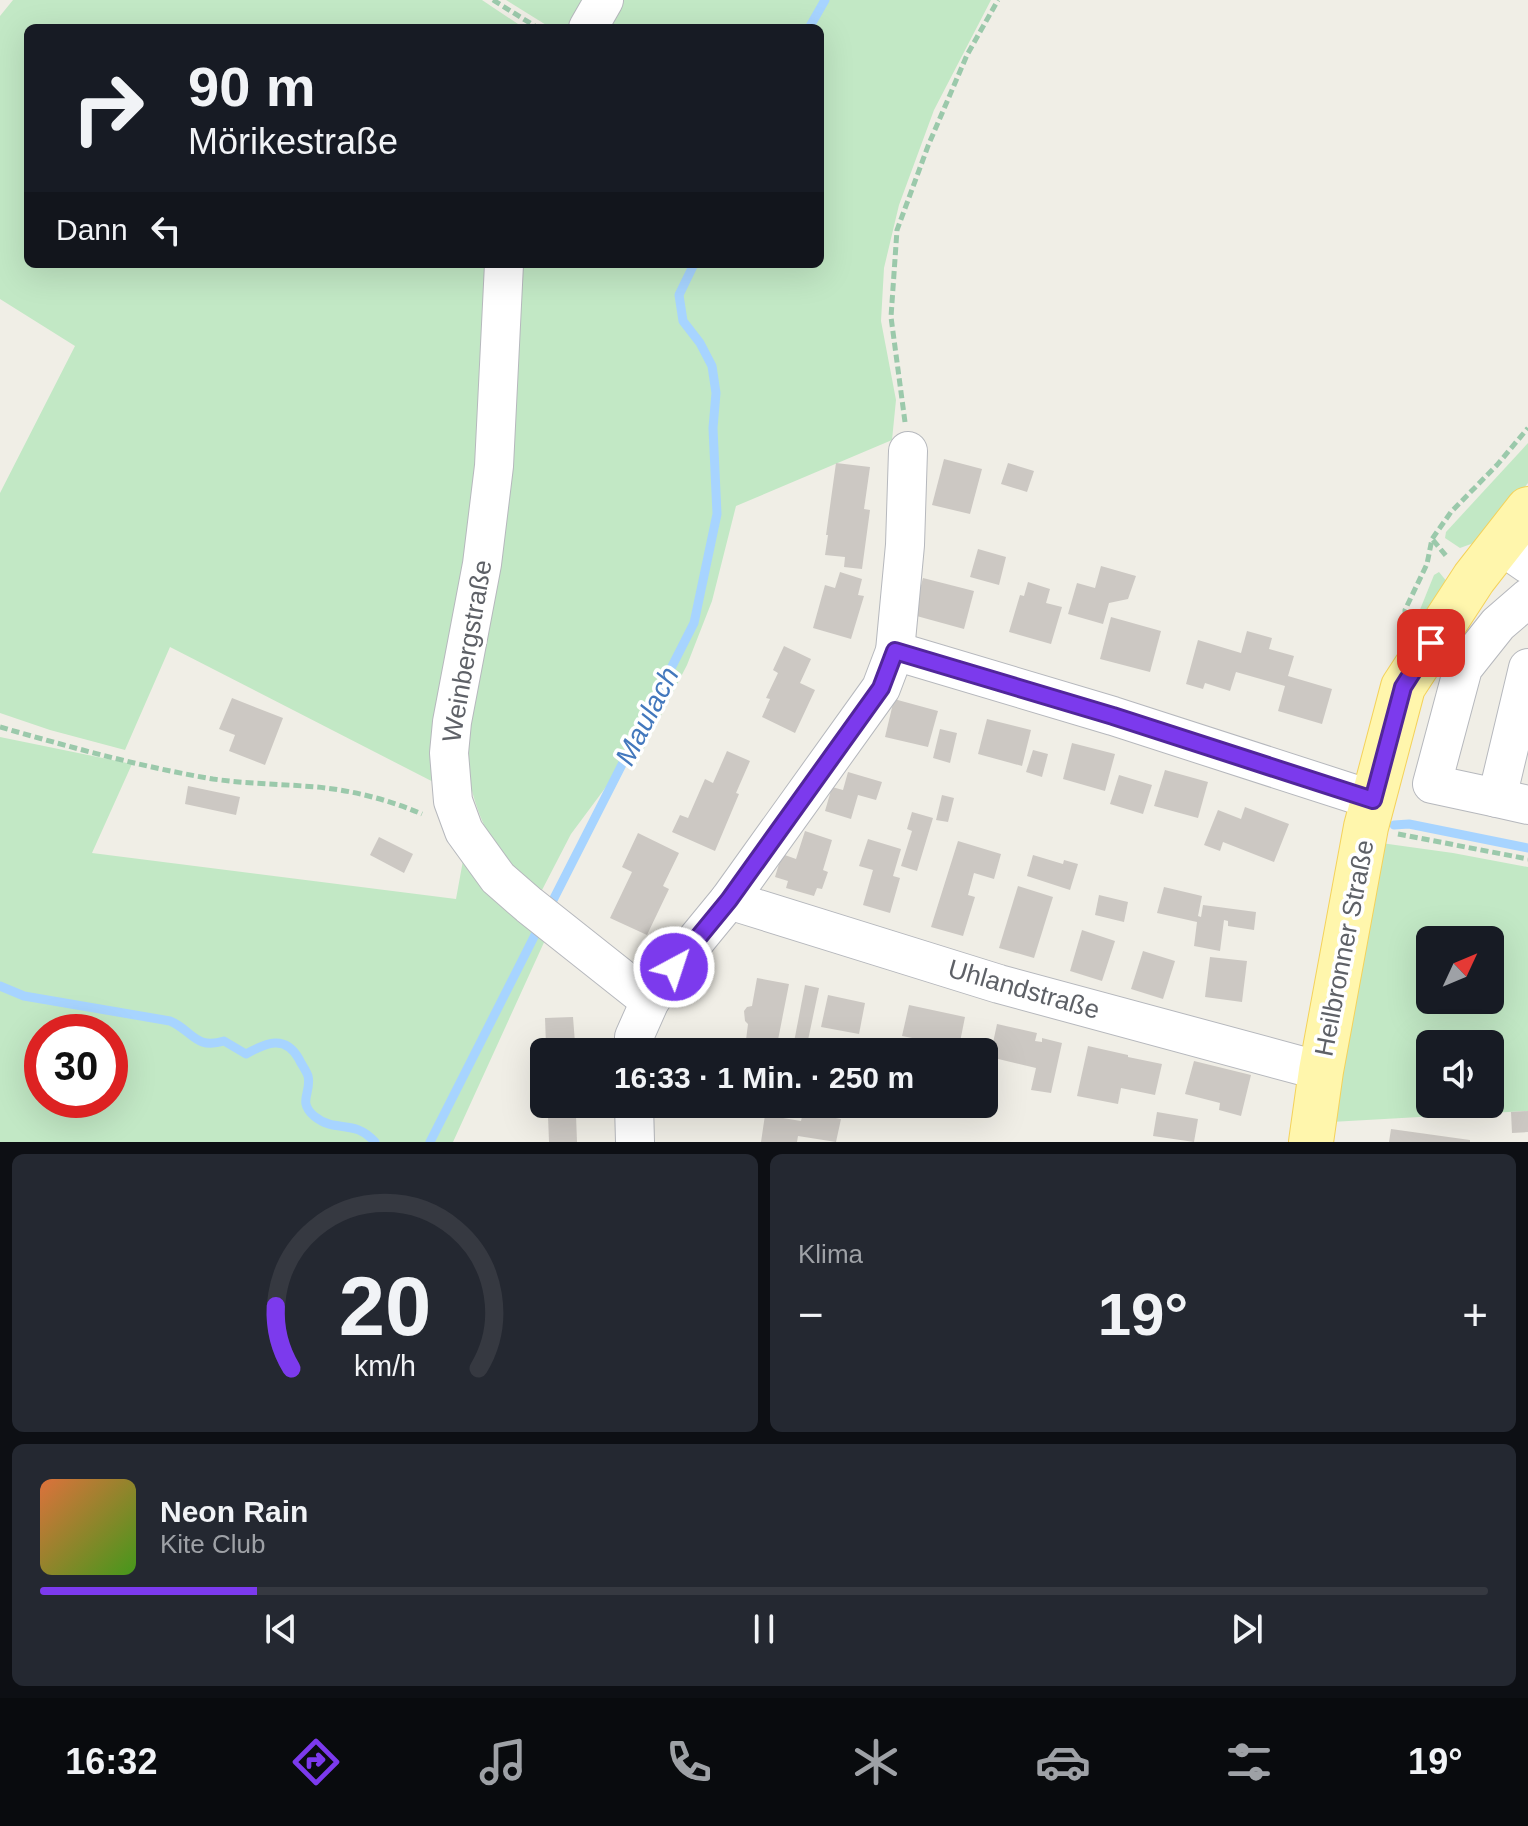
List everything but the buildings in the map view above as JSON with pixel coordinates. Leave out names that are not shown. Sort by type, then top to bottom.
[{"type":"main road","name":"Heilbronner Straße","points":[[1311,1142],[1321,1071],[1369,814],[1403,687],[1474,578],[1514,554],[1528,509]]},
{"type":"street","points":[[590,24],[604,0]]},
{"type":"street","name":"Weinbergstraße","points":[[504,268],[494,466],[482,564],[452,722],[449,753],[453,801],[464,831],[498,878],[650,1001]]},
{"type":"street","points":[[637,1038],[650,1001],[729,900],[881,688],[895,651],[905,545],[908,451]]},
{"type":"street","points":[[1528,598],[1498,624],[1463,668],[1432,784],[1513,801],[1528,668]]},
{"type":"street","points":[[895,651],[1113,716],[1369,814]]},
{"type":"street","name":"Uhlandstraße","points":[[729,900],[999,984],[1321,1071]]},
{"type":"street","points":[[634,1118],[635,1142]]},
{"type":"path","points":[[493,0],[532,24]]},
{"type":"path","points":[[908,451],[891,317],[897,230],[928,146],[967,55],[998,0]]},
{"type":"path","points":[[1405,626],[1405,610],[1427,564],[1432,539],[1451,512],[1528,428]]},
{"type":"path","points":[[0,727],[104,756],[213,779],[318,787],[361,794],[409,808],[464,831]]},
{"type":"path","points":[[1369,814],[1528,859]]},
{"type":"green space","points":[[13,0],[482,0],[518,24],[24,24],[24,268],[493,268],[449,790],[170,647],[125,750],[0,713],[0,493],[75,346],[0,299],[0,16]]},
{"type":"green space","points":[[506,0],[588,0],[573,24],[545,24]]},
{"type":"green space","points":[[610,0],[991,0],[934,110],[899,205],[884,268],[881,321],[896,400],[892,440],[736,506],[712,601],[687,665],[633,770],[623,764],[571,834],[541,892],[512,868],[493,842],[475,800],[464,754],[521,268],[824,268],[824,24],[596,24]]},
{"type":"green space","points":[[1528,443],[1528,483],[1482,540],[1460,548],[1445,538],[1446,532]]},
{"type":"green space","points":[[1439,572],[1452,588],[1415,650],[1417,617],[1434,575]]},
{"type":"green space","points":[[0,737],[132,764],[92,853],[456,899],[466,844],[551,927],[453,1142],[0,1142]]},
{"type":"green space","points":[[1381,843],[1528,867],[1528,1111],[1504,1112],[1504,1030],[1416,1030],[1416,1117],[1331,1122]]},
{"type":"waterway","name":"Maulach","points":[[811,24],[825,0]]},
{"type":"waterway","name":"Maulach","points":[[548,910],[694,623],[717,514],[713,428],[716,393],[712,366],[683,321],[679,295],[692,268]]},
{"type":"waterway","points":[[1394,825],[1409,824],[1528,848]]},
{"type":"waterway","name":"Maulach","points":[[430,1142],[541,923]]},
{"type":"waterway","points":[[0,986],[24,996],[170,1021],[200,1041],[224,1041],[246,1054],[268,1044],[288,1046],[308,1076],[306,1106],[309,1111],[330,1124],[360,1130],[375,1142]]},
{"type":"route","points":[[674,967],[729,900],[881,688],[895,651],[1113,716],[1373,800],[1403,687],[1431,643]]}]
